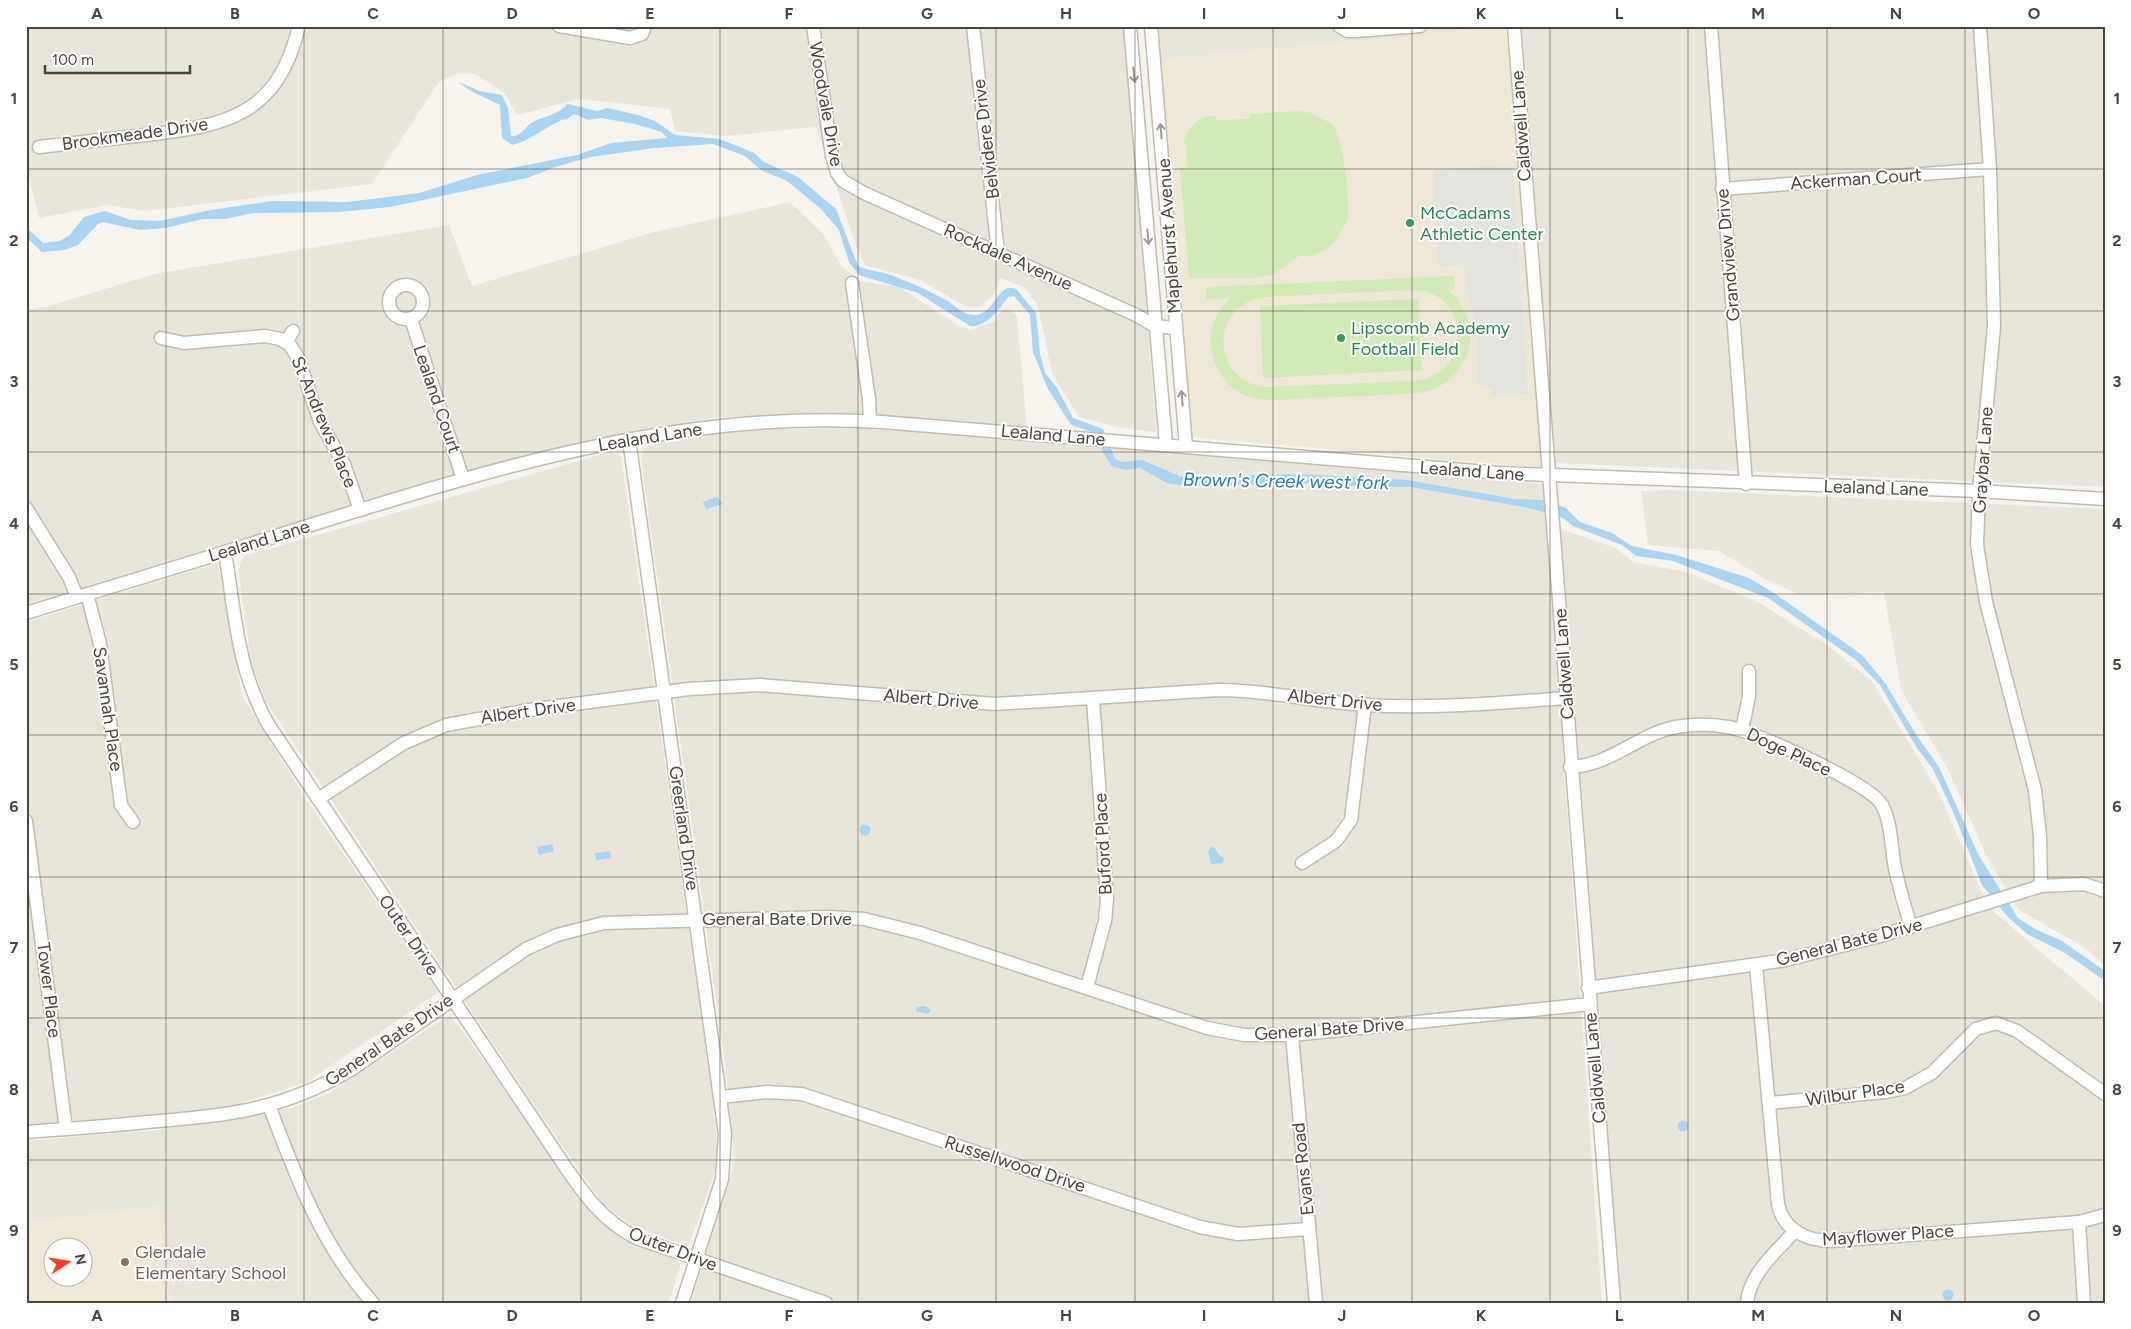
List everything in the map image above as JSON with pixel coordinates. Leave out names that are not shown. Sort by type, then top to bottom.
[{"type":"street","name":"Brookmeade Drive","points":[[39,147],[178,131],[210,126],[232,118],[262,99],[279,80],[292,53],[299,26]]},
{"type":"street","points":[[558,26],[630,38],[642,34],[645,26]]},
{"type":"street","name":"Woodvale Drive","points":[[813,26],[832,156],[837,172],[843,180]]},
{"type":"street","name":"Belvidere Drive","points":[[973,26],[998,252]]},
{"type":"street","name":"Maplehurst Avenue","points":[[1130,26],[1166,444]]},
{"type":"street","name":"Maplehurst Avenue","points":[[1151,26],[1186,446]]},
{"type":"street","points":[[1340,26],[1355,32],[1420,26]]},
{"type":"street","name":"Caldwell Lane","points":[[1514,26],[1540,379],[1552,496],[1570,768],[1614,1303]]},
{"type":"street","name":"Grandview Drive","points":[[1711,26],[1746,484]]},
{"type":"street","name":"Graybar Lane","points":[[1980,26],[1990,169],[1994,326],[1979,492],[1978,545],[1981,580],[2035,790],[2040,836],[2041,886]]},
{"type":"street","name":"Ackerman Court","points":[[1722,189],[1990,169]]},
{"type":"street","name":"Rockdale Avenue","points":[[843,180],[887,204],[998,252],[1136,315],[1155,326],[1175,328]]},
{"type":"street","points":[[852,283],[869,399],[870,421]]},
{"type":"street","name":"Lealand Court","points":[[410,319],[463,479]]},
{"type":"street","name":"St Andrews Place","points":[[162,338],[188,343],[265,336],[289,337],[320,422],[344,464],[360,510]]},
{"type":"street","name":"Lealand Lane","points":[[26,613],[463,479],[548,456],[629,439],[744,424],[803,421],[870,421],[1166,444],[1382,464],[1550,476],[1979,492],[2105,499]]},
{"type":"street","name":"Greerland Drive","points":[[629,439],[725,1134],[724,1167],[712,1212],[682,1303]]},
{"type":"street","points":[[26,508],[82,596]]},
{"type":"street","name":"Outer Drive","points":[[225,552],[240,651],[252,693],[274,735],[578,1185],[606,1217],[632,1236],[826,1303]]},
{"type":"street","name":"Savannah Place","points":[[82,596],[100,644],[121,805],[133,822]]},
{"type":"street","points":[[1742,730],[1748,706],[1749,671]]},
{"type":"street","name":"Albert Drive","points":[[318,799],[404,743],[446,725],[513,712],[665,692],[745,684],[995,704],[1231,690],[1365,705],[1455,706],[1566,698]]},
{"type":"street","name":"Buford Place","points":[[1087,987],[1105,922],[1107,899],[1094,699]]},
{"type":"street","points":[[1302,863],[1336,841],[1352,820],[1365,705]]},
{"type":"street","name":"Doge Place","points":[[1570,768],[1605,759],[1644,737],[1673,728],[1698,725],[1742,730],[1861,786],[1881,803],[1886,816],[1900,893],[1911,927]]},
{"type":"street","name":"Tower Place","points":[[26,821],[66,1129]]},
{"type":"street","name":"General Bate Drive","points":[[1588,988],[1756,965],[1842,946],[1991,903],[2041,886],[2084,884],[2105,891]]},
{"type":"street","name":"General Bate Drive","points":[[26,1132],[226,1116],[269,1105],[332,1080],[526,949],[557,935],[604,923],[829,917],[864,919],[920,933],[1220,1031],[1244,1035],[1292,1035],[1590,1004]]},
{"type":"street","points":[[1747,1303],[1749,1291],[1758,1273],[1795,1231],[1784,1221],[1779,1209],[1756,965]]},
{"type":"street","name":"Wilbur Place","points":[[1770,1103],[1885,1092],[1905,1088],[1932,1073],[1976,1030],[1996,1023],[2017,1031],[2105,1094]]},
{"type":"street","name":"Evans Road","points":[[1292,1035],[1316,1303]]},
{"type":"street","name":"Russellwood Drive","points":[[721,1097],[771,1092],[802,1094],[1200,1227],[1238,1234],[1309,1229]]},
{"type":"street","points":[[269,1105],[309,1205],[344,1266],[373,1303]]},
{"type":"street","name":"Mayflower Place","points":[[1795,1231],[1810,1239],[1831,1241],[2079,1222],[2105,1215]]},
{"type":"street","points":[[2079,1222],[2084,1303]]},
{"type":"shaded area","points":[[26,26],[1125,26],[1156,432],[1117,427],[1079,417],[1052,373],[1038,306],[1025,288],[1001,278],[992,297],[979,307],[965,306],[920,280],[865,265],[857,248],[816,127],[725,136],[675,131],[670,109],[579,99],[517,115],[505,93],[475,74],[460,73],[439,82],[372,184],[144,211],[108,205],[39,218],[26,166]]},
{"type":"shaded area","points":[[1157,26],[1506,26],[1506,27],[1159,60]]},
{"type":"shaded area","points":[[1522,26],[2105,26],[2105,487],[1555,463]]},
{"type":"shaded area","points":[[1506,27],[1543,468],[1191,437],[1159,60]]},
{"type":"shaded area","points":[[1512,164],[1528,394],[1492,397],[1491,388],[1480,388],[1477,373],[1478,327],[1468,295],[1464,265],[1438,266],[1433,170]]},
{"type":"shaded area","points":[[790,202],[823,234],[841,265],[859,281],[899,287],[961,327],[971,330],[995,321],[1000,312],[1009,309],[1017,317],[1027,430],[837,414],[716,417],[520,456],[26,604],[26,310],[50,306],[154,274],[449,225],[472,286],[654,232]]},
{"type":"shaded area","points":[[886,428],[1544,484],[1602,1303],[691,1303],[735,1161],[725,1062],[641,459],[644,448],[658,441],[745,429]]},
{"type":"shaded area","points":[[610,452],[621,456],[713,1098],[718,1163],[688,1247],[629,1224],[603,1204],[536,1108],[265,700],[251,661],[238,570],[244,556]]},
{"type":"shaded area","points":[[1669,490],[2105,509],[2105,966],[2087,949],[2019,910],[1987,857],[1948,769],[1901,690],[1884,592],[1800,595],[1765,579],[1719,551],[1648,545],[1641,491]]},
{"type":"shaded area","points":[[1561,529],[1616,548],[1633,562],[1686,572],[1758,602],[1827,645],[1871,680],[1939,793],[1980,889],[1994,912],[2105,1006],[2105,1303],[1621,1303]]},
{"type":"shaded area","points":[[218,563],[242,696],[307,801],[439,992],[307,1082],[226,1108],[26,1125],[26,622]]},
{"type":"shaded area","points":[[450,1015],[611,1232],[681,1263],[669,1303],[170,1303],[163,1206],[26,1223],[26,1141],[159,1130],[292,1108],[327,1094]]},
{"type":"shaded area","name":"Glendale Elementary School","points":[[163,1206],[170,1303],[26,1303],[26,1223]]},
{"type":"green space","points":[[1300,111],[1311,113],[1334,125],[1344,160],[1348,220],[1331,246],[1312,256],[1299,256],[1274,274],[1257,278],[1189,278],[1180,168],[1187,167],[1186,145],[1183,144],[1191,127],[1204,118],[1209,117],[1216,116],[1217,120],[1249,119],[1250,114]]},
{"type":"green space","points":[[1454,276],[1455,288],[1447,289],[1460,303],[1468,319],[1470,335],[1468,352],[1461,366],[1450,379],[1436,388],[1417,393],[1278,400],[1254,398],[1234,389],[1216,367],[1211,346],[1212,331],[1216,317],[1230,298],[1206,299],[1206,287]],"holes":[[[1414,290],[1433,294],[1447,304],[1455,319],[1458,335],[1455,351],[1447,365],[1433,376],[1414,381],[1265,387],[1247,381],[1234,371],[1226,357],[1224,342],[1226,326],[1234,313],[1248,302],[1266,297]]]},
{"type":"green space","name":"Lipscomb Academy Football Field","points":[[1418,299],[1422,370],[1263,378],[1260,306]]},
{"type":"water","name":"Brown's Creek west fork","points":[[458,82],[480,91],[502,95],[508,108],[511,136],[519,134],[530,124],[558,112],[568,104],[597,111],[608,108],[638,115],[655,121],[675,135],[719,139],[754,153],[764,162],[798,177],[836,209],[858,266],[891,275],[918,286],[970,315],[981,314],[987,310],[1005,290],[1010,288],[1016,289],[1036,313],[1040,354],[1045,373],[1057,388],[1073,418],[1103,429],[1115,459],[1122,462],[1142,460],[1182,477],[1299,474],[1407,480],[1515,499],[1543,500],[1566,508],[1580,522],[1612,533],[1632,546],[1676,555],[1749,578],[1777,595],[1862,655],[1885,683],[1917,736],[1939,767],[1979,856],[2018,918],[2035,929],[2062,941],[2105,971],[2105,981],[2065,953],[2027,934],[2007,916],[1982,885],[1955,816],[1933,769],[1917,748],[1880,685],[1856,660],[1768,598],[1673,561],[1636,556],[1622,545],[1573,526],[1563,518],[1529,508],[1411,487],[1375,487],[1316,483],[1184,486],[1167,483],[1140,468],[1125,470],[1111,466],[1092,432],[1071,425],[1048,389],[1033,352],[1030,315],[1014,296],[1008,297],[997,312],[987,321],[976,326],[970,326],[918,293],[859,275],[849,262],[839,230],[820,208],[787,181],[761,170],[745,156],[713,144],[654,148],[591,157],[555,167],[527,178],[390,207],[338,212],[253,213],[225,219],[203,219],[165,228],[140,230],[103,222],[98,224],[78,245],[64,250],[42,252],[26,237],[26,227],[43,243],[59,241],[69,236],[84,217],[105,211],[131,220],[159,221],[211,210],[272,201],[347,202],[419,193],[477,175],[577,155],[611,143],[667,138],[662,132],[635,124],[601,118],[588,120],[574,114],[524,141],[512,145],[502,138],[500,105],[471,91]]},
{"type":"water","points":[[717,497],[723,504],[706,509],[703,502]]},
{"type":"water","points":[[865,824],[871,830],[865,836],[859,830]]},
{"type":"water","points":[[552,844],[554,851],[539,855],[537,847]]},
{"type":"water","points":[[1211,847],[1215,848],[1218,854],[1224,858],[1223,863],[1211,864],[1208,851]]},
{"type":"water","points":[[610,851],[611,858],[596,860],[595,853]]},
{"type":"water","points":[[925,1006],[931,1010],[928,1014],[916,1011],[917,1007]]},
{"type":"water","points":[[1683,1120],[1689,1126],[1683,1132],[1677,1126]]},
{"type":"water","points":[[1948,1289],[1954,1295],[1948,1301],[1942,1295]]},
{"type":"place","name":"McCadams Athletic Center","points":[[1410,223]]},
{"type":"place","name":"Lipscomb Academy Football Field","points":[[1341,338]]},
{"type":"place","name":"Glendale Elementary School","points":[[125,1262]]}]
